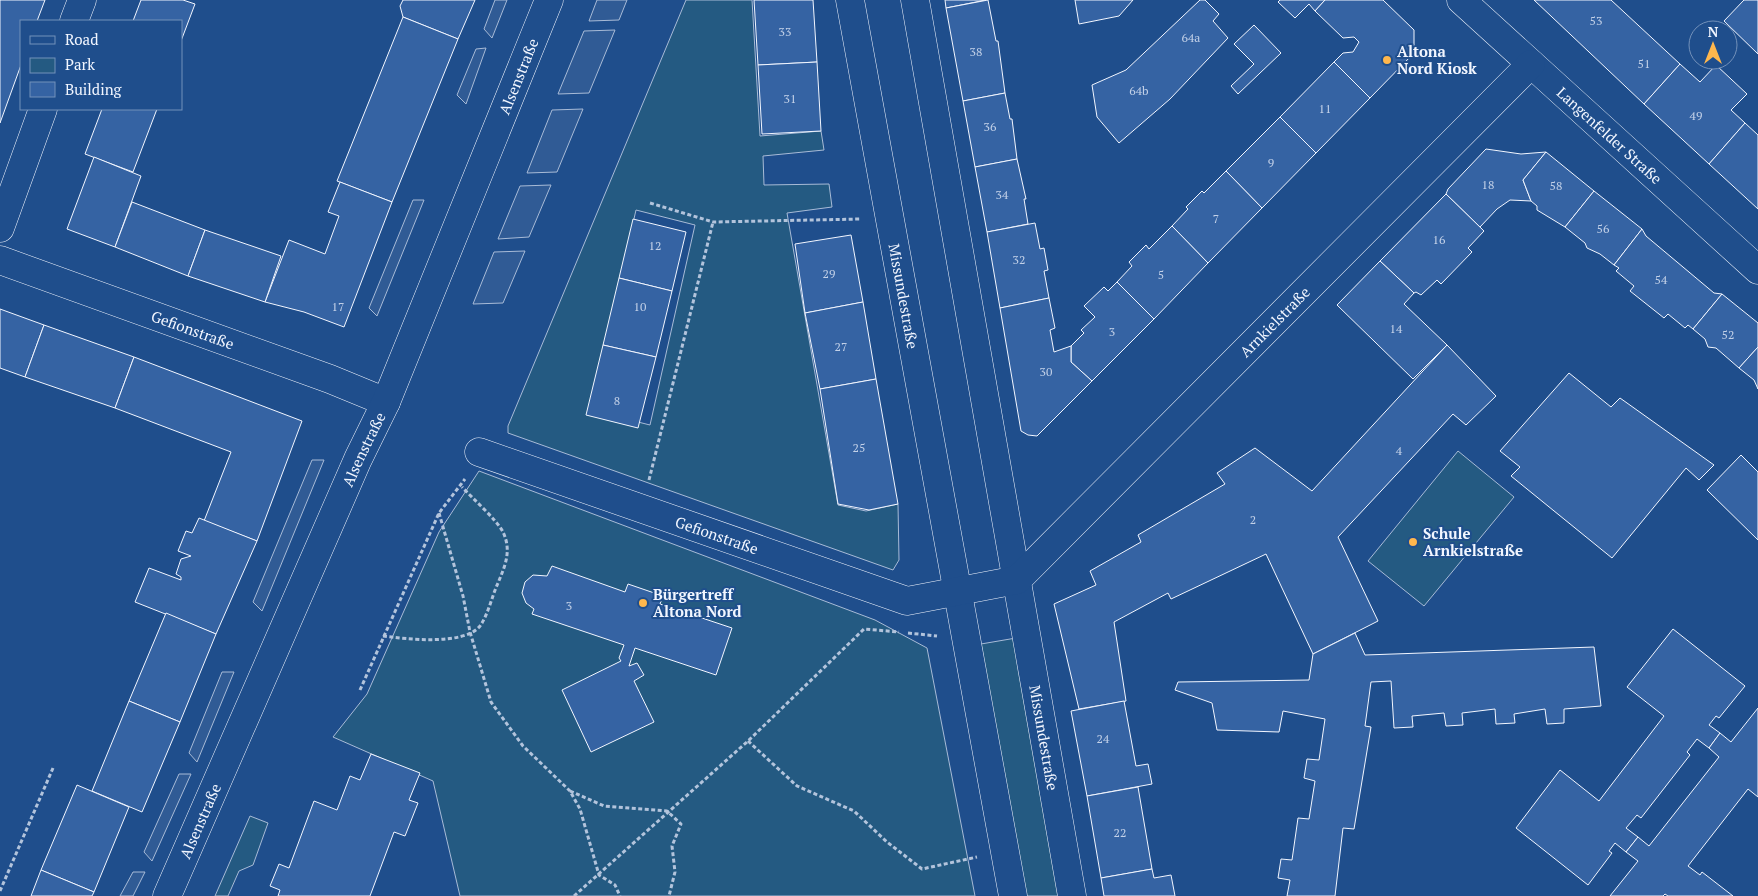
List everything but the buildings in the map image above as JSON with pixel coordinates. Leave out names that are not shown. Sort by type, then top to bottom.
[{"type":"street","points":[[74,20],[82,0]]},
{"type":"street","name":"Alsenstraße","points":[[167,896],[358,459],[386,402],[549,0]]},
{"type":"street","name":"Missundestraße","points":[[850,0],[1013,896]]},
{"type":"street","name":"Missundestraße","points":[[916,0],[1072,896]]},
{"type":"street","name":"Langenfelder Straße","points":[[1461,0],[1758,270]]},
{"type":"street","name":"Arnkielstraße","points":[[1017,580],[1531,64]]},
{"type":"street","points":[[0,228],[43,110]]},
{"type":"street","name":"Gefionstraße","points":[[0,260],[330,379],[386,402]]},
{"type":"street","name":"Gefionstraße","points":[[478,452],[907,601],[959,592]]},
{"type":"street","points":[[959,592],[1017,580]]},
{"type":"path","points":[[650,203],[713,222],[855,220],[888,214]]},
{"type":"path","points":[[642,508],[713,222]]},
{"type":"path","points":[[360,690],[439,513],[462,486],[478,452]]},
{"type":"path","points":[[383,636],[408,640],[448,639],[480,627],[504,569],[508,550],[502,531],[462,486]]},
{"type":"path","points":[[439,513],[463,596],[470,632],[492,702],[523,746],[570,791],[580,809],[599,874],[615,885],[620,896]]},
{"type":"path","points":[[574,896],[667,811],[748,741],[864,629],[937,636],[963,620]]},
{"type":"path","points":[[748,741],[797,786],[854,811],[887,842],[922,869],[968,860],[1004,848]]},
{"type":"path","points":[[0,891],[53,768]]},
{"type":"path","points":[[570,791],[604,806],[667,811],[681,824],[672,846],[675,872],[668,896]]},
{"type":"green space","points":[[686,0],[752,0],[760,136],[821,131],[824,150],[763,156],[764,185],[829,184],[832,207],[787,213],[838,505],[866,511],[898,504],[899,560],[893,570],[508,433],[508,426]],"holes":[[[636,210],[695,225],[650,425],[590,410]]]},
{"type":"green space","points":[[1458,451],[1514,497],[1424,606],[1368,561]]},
{"type":"green space","points":[[479,471],[875,620],[927,648],[975,896],[460,896],[433,781],[333,737],[367,694],[439,532]]},
{"type":"green space","points":[[1016,638],[1060,896],[1024,896],[981,644]]},
{"type":"green space","points":[[250,816],[268,823],[253,865],[239,871],[228,896],[215,896]]},
{"type":"shaded area","points":[[495,0],[507,0],[492,38],[484,29]]},
{"type":"shaded area","points":[[597,0],[627,0],[619,20],[589,21]]},
{"type":"shaded area","points":[[615,30],[589,93],[558,94],[584,31]]},
{"type":"shaded area","points":[[486,48],[466,104],[457,95],[476,49]]},
{"type":"shaded area","points":[[583,109],[557,172],[527,173],[552,110]]},
{"type":"shaded area","points":[[551,185],[529,237],[498,239],[520,186]]},
{"type":"shaded area","points":[[413,200],[424,200],[377,316],[369,308]]},
{"type":"shaded area","points":[[525,251],[503,303],[473,304],[494,252]]},
{"type":"shaded area","points":[[312,460],[324,460],[262,611],[253,602]]},
{"type":"shaded area","points":[[222,672],[234,672],[197,762],[189,753]]},
{"type":"shaded area","points":[[179,774],[191,774],[152,861],[144,852]]},
{"type":"shaded area","points":[[133,872],[145,872],[133,896],[120,896]]},
{"type":"place","name":"Altona Nord Kiosk","points":[[1387,60]]},
{"type":"place","name":"Schule Arnkielstraße","points":[[1413,542]]},
{"type":"place","name":"Bürgertreff Altona Nord","points":[[643,603]]}]
